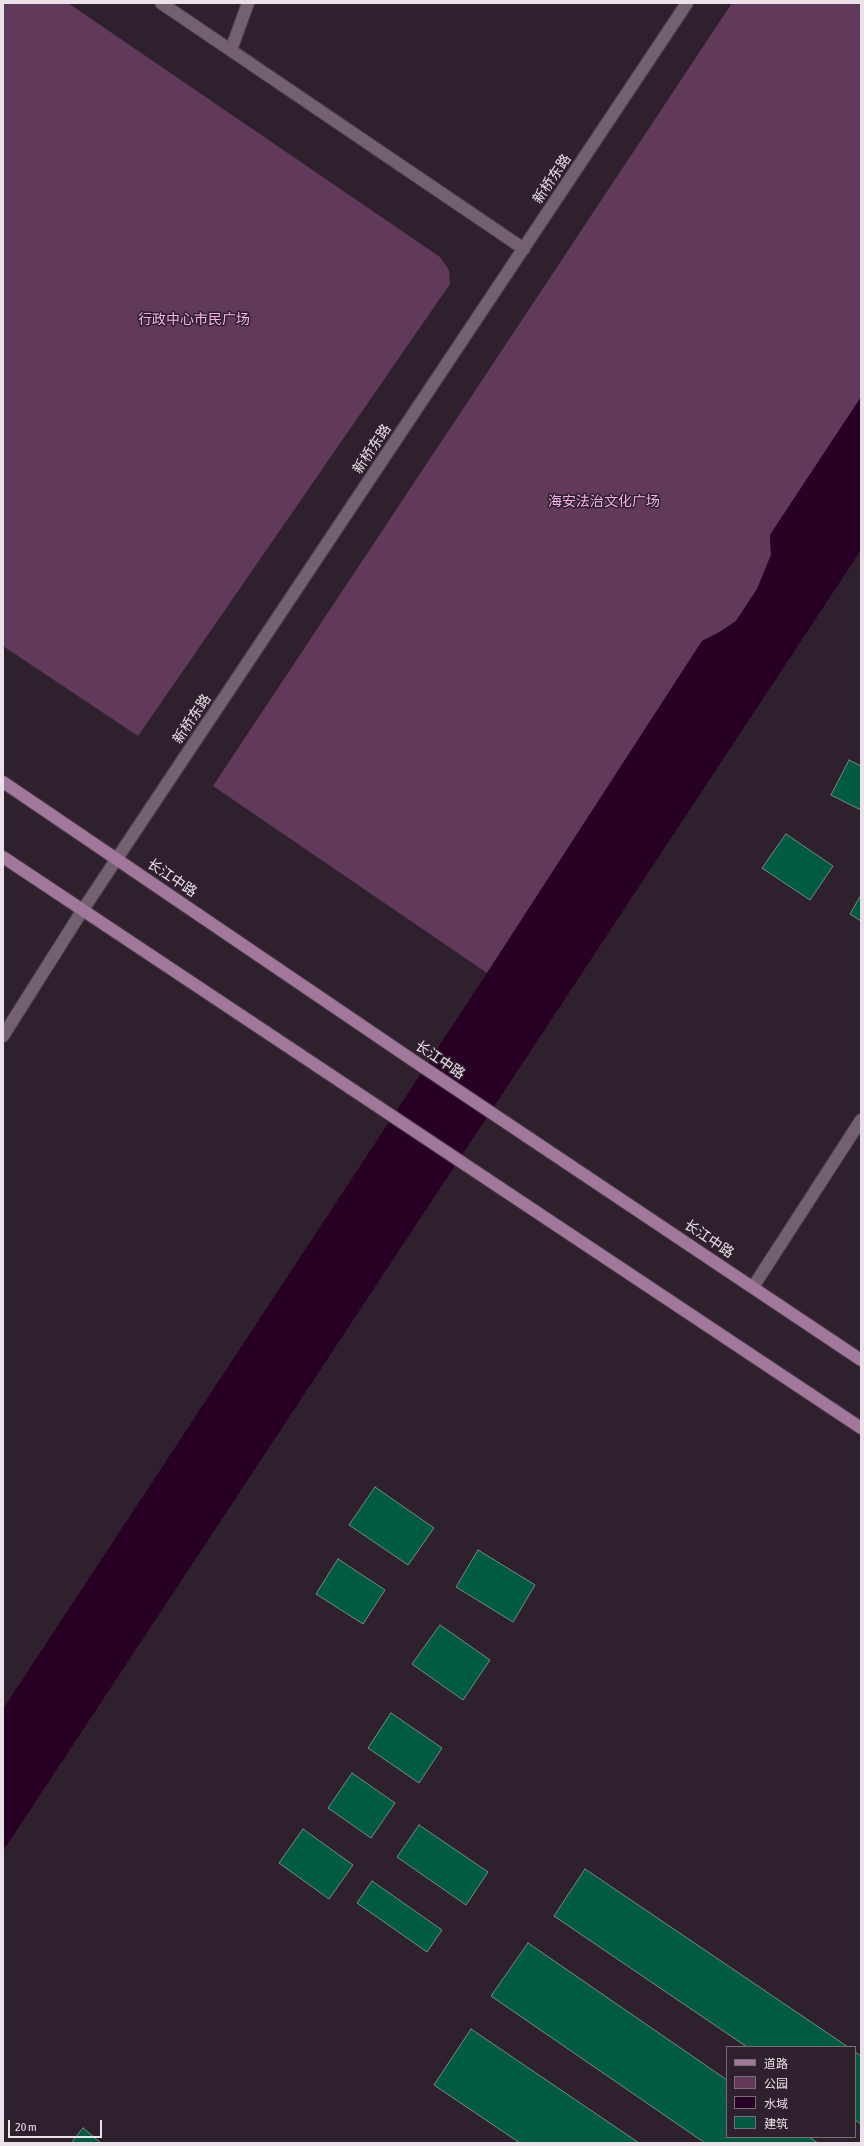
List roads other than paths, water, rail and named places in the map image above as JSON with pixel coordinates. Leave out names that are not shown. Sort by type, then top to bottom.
[{"type":"main road","name":"长江中路","points":[[3,782],[861,1360]]},
{"type":"main road","points":[[3,857],[861,1428]]},
{"type":"street","points":[[161,3],[524,249]]},
{"type":"street","points":[[231,50],[248,3]]},
{"type":"street","name":"新桥东路","points":[[3,1036],[117,858],[687,3]]},
{"type":"street","points":[[753,1286],[861,1120]]},
{"type":"water","points":[[861,397],[861,550],[3,1851],[3,1709],[487,973],[702,641],[718,633],[736,621],[757,589],[771,555],[770,535]]},
{"type":"park label","name":"行政中心市民广场","points":[[194,320]]},
{"type":"park label","name":"海安法治文化广场","points":[[604,502]]}]
